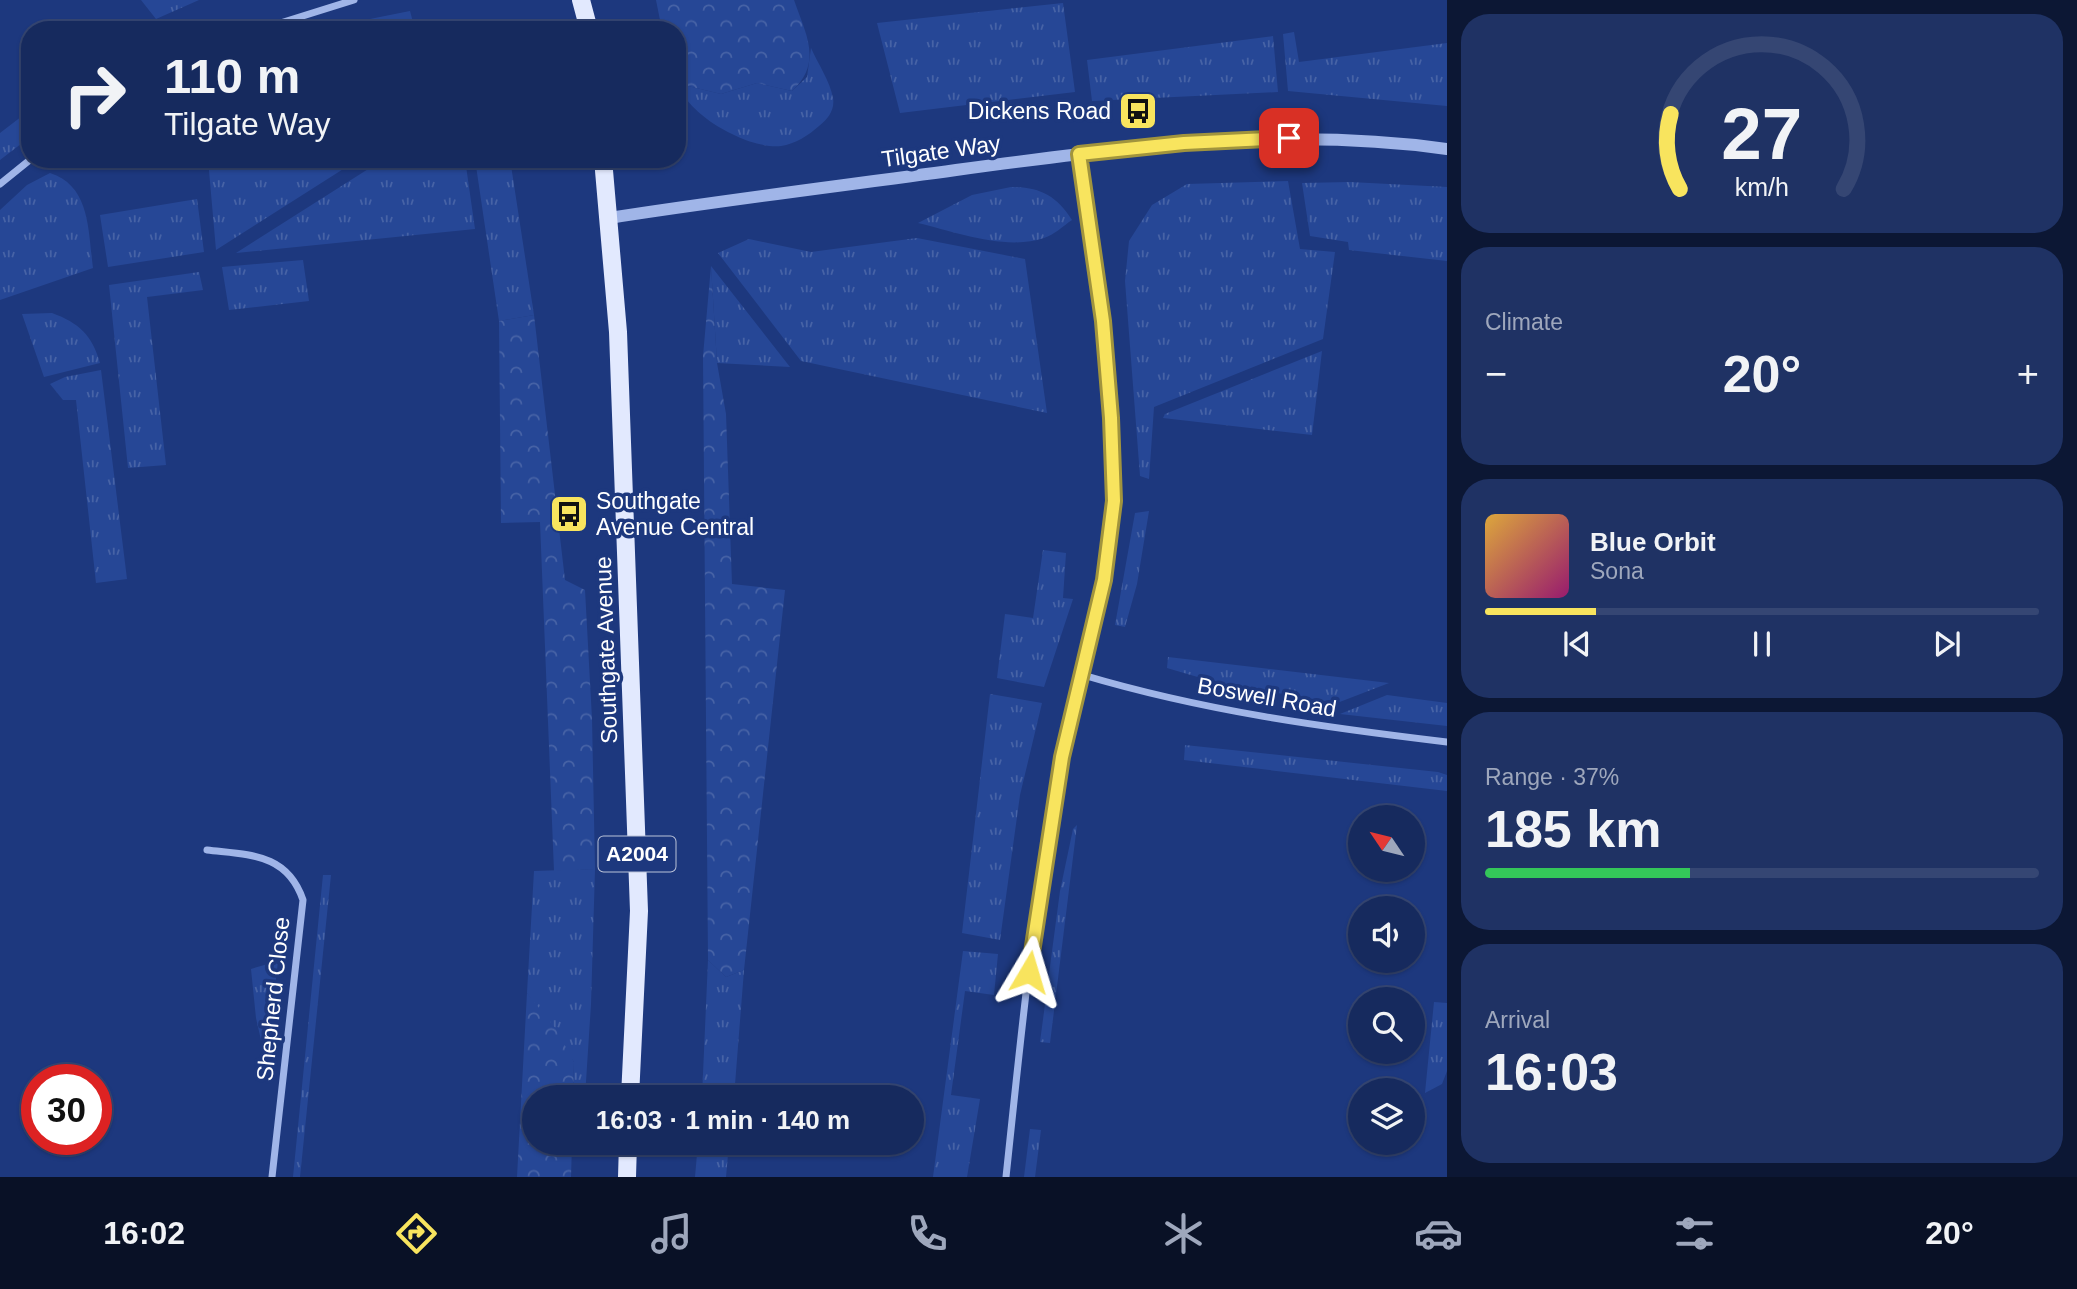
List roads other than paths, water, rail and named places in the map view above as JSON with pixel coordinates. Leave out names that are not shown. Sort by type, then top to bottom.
[{"type":"main road","points":[[581,0],[587,21]]},
{"type":"main road","name":"Southgate Avenue","points":[[604,168],[621,388],[639,911],[631,1085]]},
{"type":"main road","points":[[627,1177],[628,1155]]},
{"type":"street","points":[[287,21],[355,0]]},
{"type":"street","name":"Tilgate Way","points":[[609,218],[758,194],[836,187],[1079,154],[1184,143],[1289,138],[1362,140],[1447,149]]},
{"type":"street","points":[[1006,1177],[1044,859],[1062,757],[1104,580],[1114,501],[1103,321],[1079,154]]},
{"type":"street","points":[[0,184],[21,167]]},
{"type":"street","name":"Boswell Road","points":[[1083,675],[1143,693],[1267,719],[1447,742]]},
{"type":"street","name":"Shepherd Close","points":[[207,850],[271,861],[298,884],[303,900],[272,1177]]},
{"type":"place","name":"Dickens Road","points":[[1138,111]]},
{"type":"place","name":"Southgate Avenue Central","points":[[569,514]]}]
